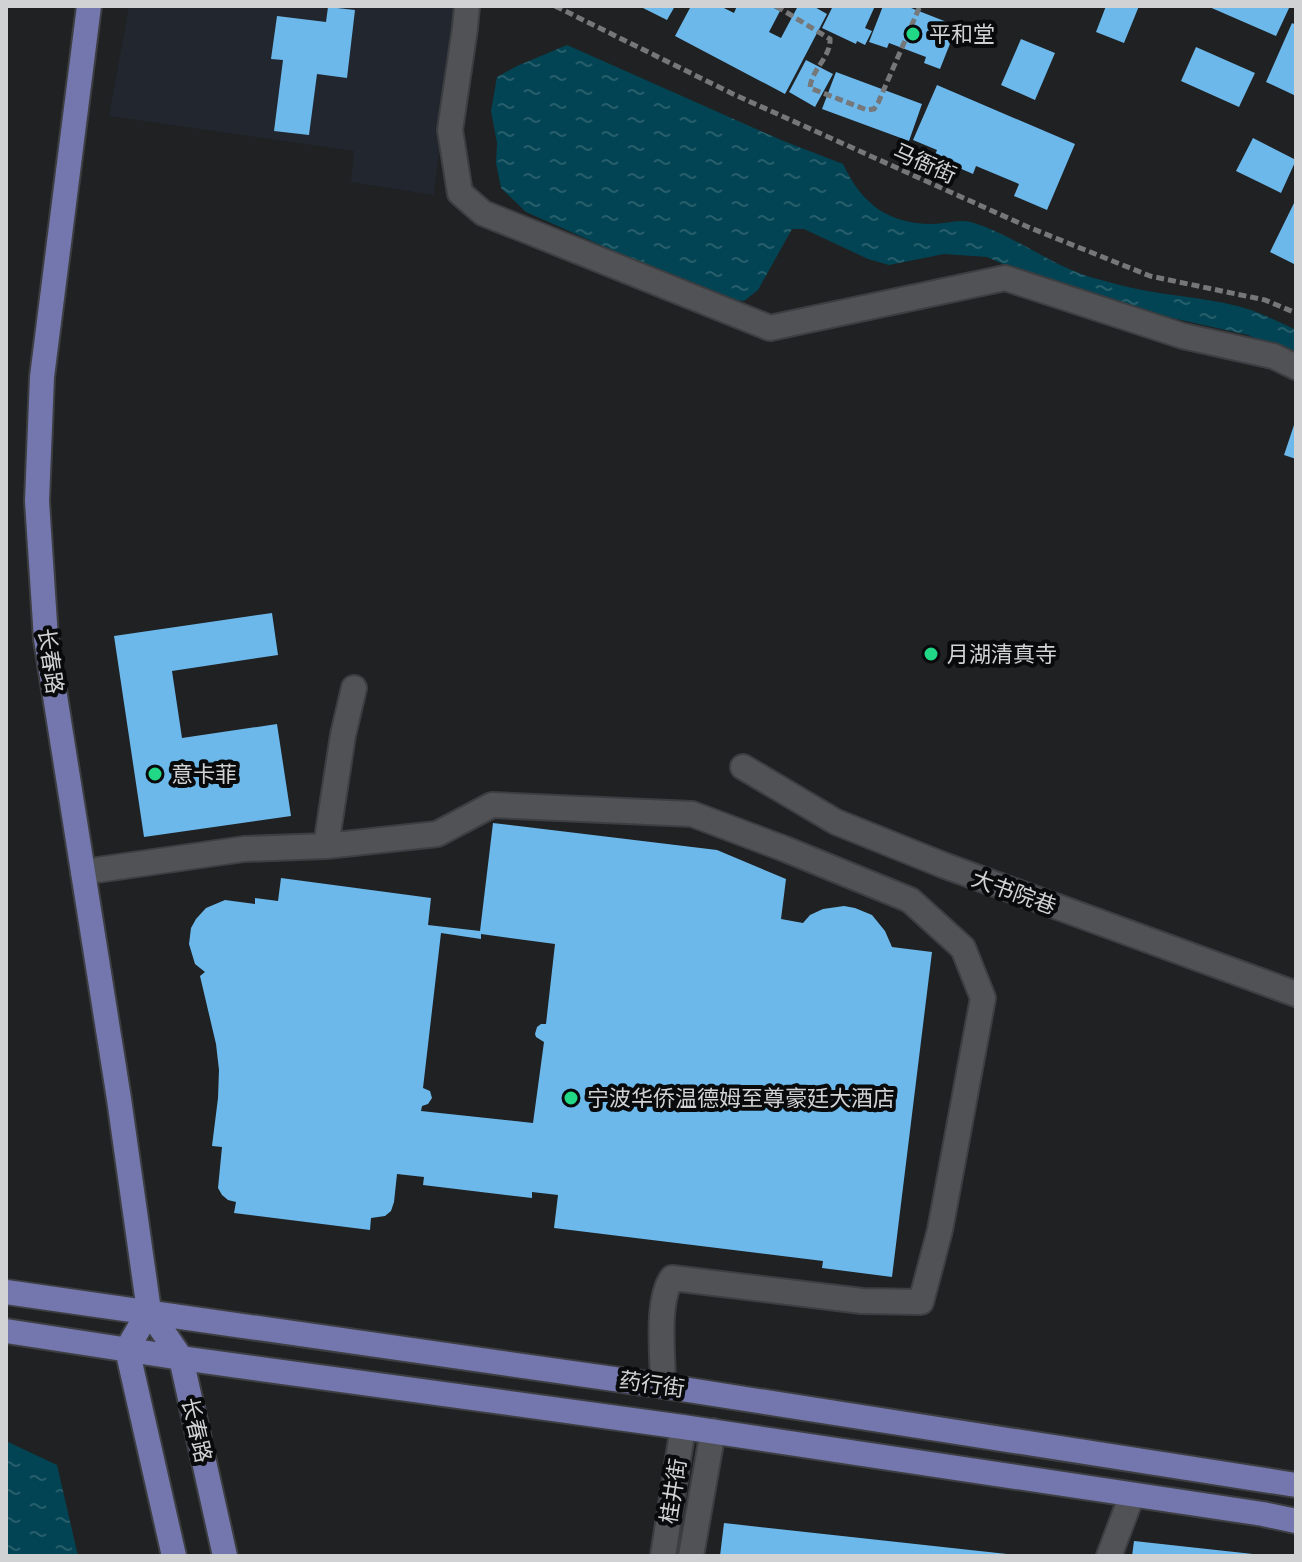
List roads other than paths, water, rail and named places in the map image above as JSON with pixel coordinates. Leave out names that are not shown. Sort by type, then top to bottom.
[{"type":"main road","name":"长春路","points":[[89,6],[42,377],[37,501],[46,639],[117,1084],[144,1311],[181,1358],[225,1556]]},
{"type":"main road","name":"药行街","points":[[6,1292],[663,1386],[1296,1485]]},
{"type":"main road","points":[[144,1311],[127,1349],[174,1556]]},
{"type":"main road","name":"药行街","points":[[6,1331],[713,1431],[1296,1521]]},
{"type":"street","points":[[467,6],[450,130],[460,193],[483,213],[770,328],[1005,278],[1183,336],[1273,356],[1296,367]]},
{"type":"street","points":[[326,846],[343,735],[354,688]]},
{"type":"street","name":"大书院巷","points":[[743,767],[836,822],[943,865],[1296,994]]},
{"type":"street","points":[[83,872],[244,849],[326,846],[437,834],[492,805],[692,814],[910,900],[963,948],[983,998],[940,1230],[921,1302],[862,1301],[672,1278],[662,1300],[663,1386]]},
{"type":"street","name":"桂井街","points":[[663,1556],[683,1427]]},
{"type":"street","name":"桂井街","points":[[691,1556],[713,1431]]},
{"type":"street","points":[[1109,1556],[1132,1495]]},
{"type":"water","points":[[567,45],[781,140],[843,164],[867,200],[889,215],[916,223],[969,222],[1004,235],[1090,277],[1251,310],[1296,330],[1296,358],[1248,335],[1132,309],[987,257],[944,254],[889,265],[868,259],[804,229],[792,229],[758,290],[744,301],[722,299],[526,212],[501,188],[491,111],[497,77]]},
{"type":"water","points":[[6,1441],[57,1465],[78,1556],[6,1556]]},
{"type":"place","name":"平和堂","points":[[913,34]]},
{"type":"place","name":"月湖清真寺","points":[[931,654]]},
{"type":"place","name":"意卡菲","points":[[155,774]]},
{"type":"place","name":"宁波华侨温德姆至尊豪廷大酒店","points":[[571,1098]]}]
